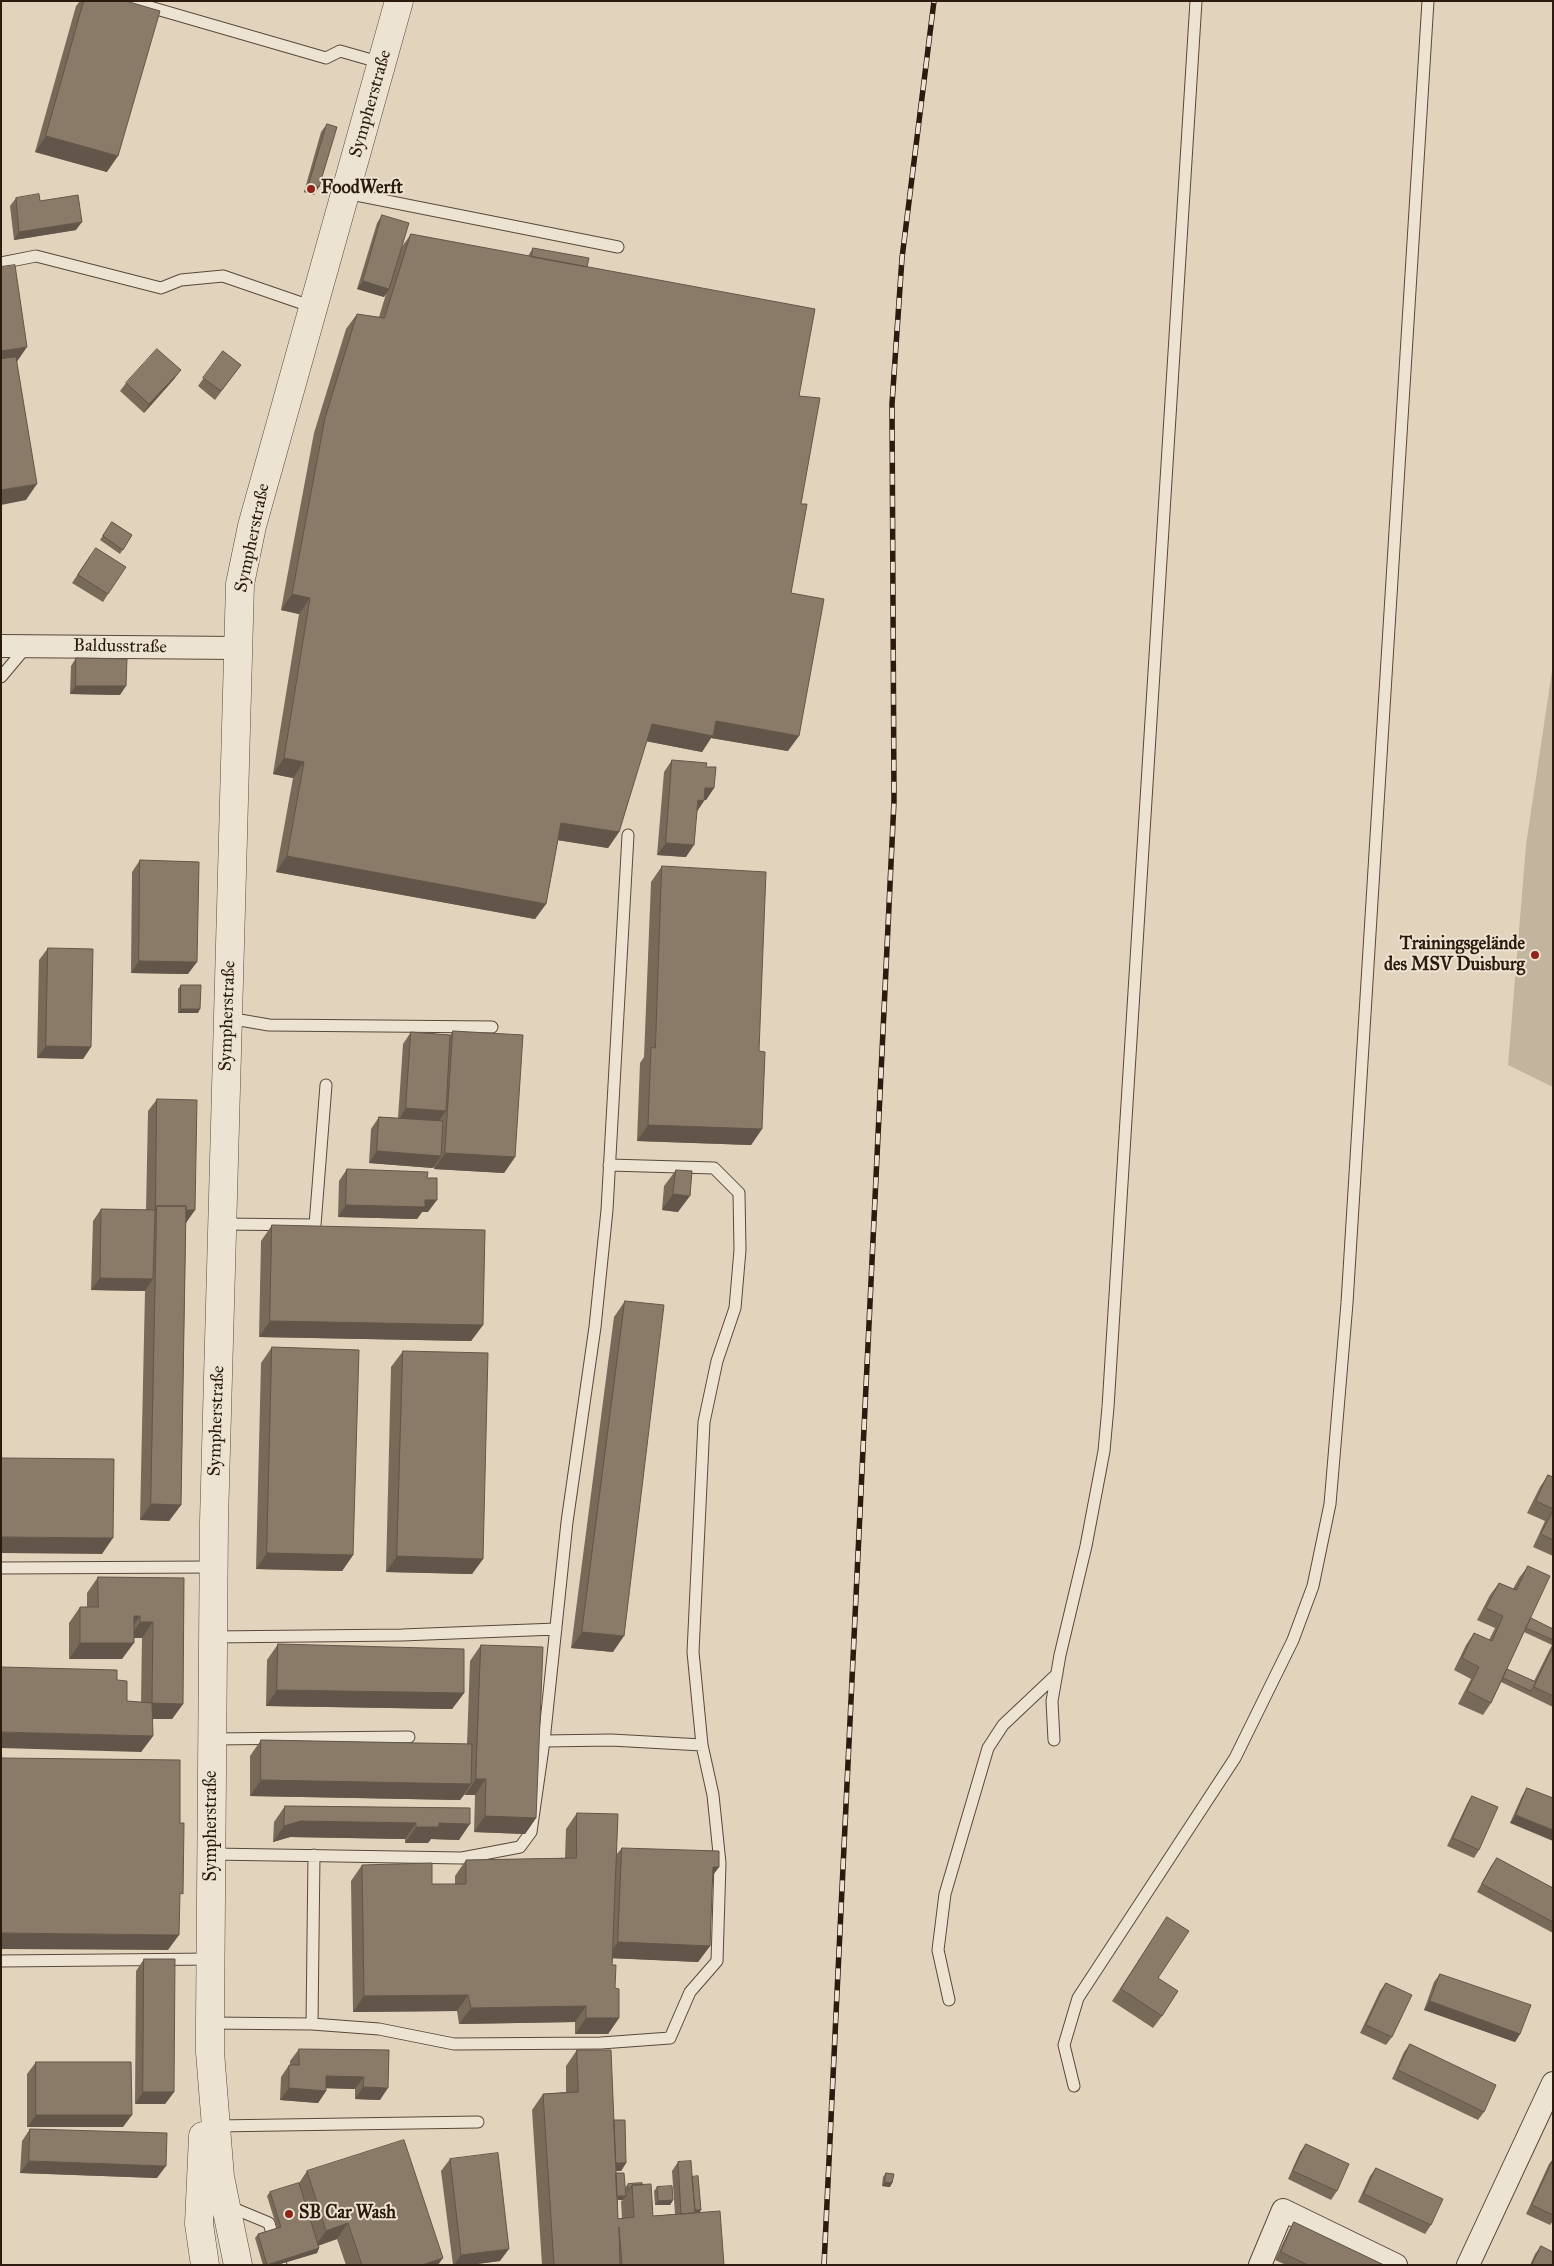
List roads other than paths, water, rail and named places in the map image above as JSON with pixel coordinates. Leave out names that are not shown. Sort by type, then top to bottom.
[{"type":"street","name":"Sympherstraße","points":[[238,2265],[220,2177],[210,2052],[210,2023],[214,1567],[240,584],[252,526],[399,1]]},
{"type":"street","name":"Baldusstraße","points":[[1,646],[238,648]]},
{"type":"street","name":"Sympherstraße","points":[[205,2265],[199,2224],[199,2181],[210,2052]]},
{"type":"street","points":[[1468,2265],[1553,2083]]},
{"type":"street","points":[[1260,2265],[1283,2210],[1396,2265]]},
{"type":"lane","points":[[129,1],[326,58],[340,51],[383,63]]},
{"type":"lane","points":[[1054,1740],[1052,1701],[1085,1553],[1104,1451],[1108,1407],[1196,1]]},
{"type":"lane","points":[[1074,2086],[1064,2045],[1078,1998],[1235,1758],[1265,1700],[1292,1640],[1313,1586],[1330,1504],[1347,1303],[1428,1]]},
{"type":"lane","points":[[346,193],[618,247]]},
{"type":"lane","points":[[1,263],[36,256],[161,288],[181,280],[223,276],[313,307]]},
{"type":"lane","points":[[1,678],[27,646]]},
{"type":"lane","points":[[212,1854],[462,1858],[520,1847],[532,1832],[544,1741],[567,1522],[595,1327],[609,1165],[628,836]]},
{"type":"lane","points":[[228,1018],[268,1025],[492,1027]]},
{"type":"lane","points":[[222,1224],[315,1225],[326,1085]]},
{"type":"lane","points":[[210,2023],[312,2024],[379,2029],[454,2044],[601,2043],[670,2038],[690,1992],[716,1961],[720,1863],[713,1795],[702,1745],[693,1652],[704,1422],[717,1361],[735,1308],[740,1250],[738,1193],[714,1168],[609,1165]]},
{"type":"lane","points":[[1,1568],[214,1567]]},
{"type":"lane","points":[[213,1637],[392,1635],[556,1629]]},
{"type":"lane","points":[[949,2000],[938,1950],[944,1894],[988,1748],[1003,1725],[1057,1674]]},
{"type":"lane","points":[[212,1739],[409,1737]]},
{"type":"lane","points":[[544,1741],[611,1740],[702,1745]]},
{"type":"lane","points":[[312,2024],[314,1855]]},
{"type":"lane","points":[[1,1961],[211,1959]]},
{"type":"lane","points":[[216,2126],[478,2122]]},
{"type":"lane","points":[[225,2205],[270,2223],[281,2265]]},
{"type":"railway","points":[[824,2265],[894,801],[892,404],[902,258],[934,1]]},
{"type":"place","name":"FoodWerft","points":[[311,189]]},
{"type":"place","name":"Trainingsgelände des MSV Duisburg","points":[[1535,955]]},
{"type":"place","name":"SB Car Wash","points":[[289,2214]]}]
